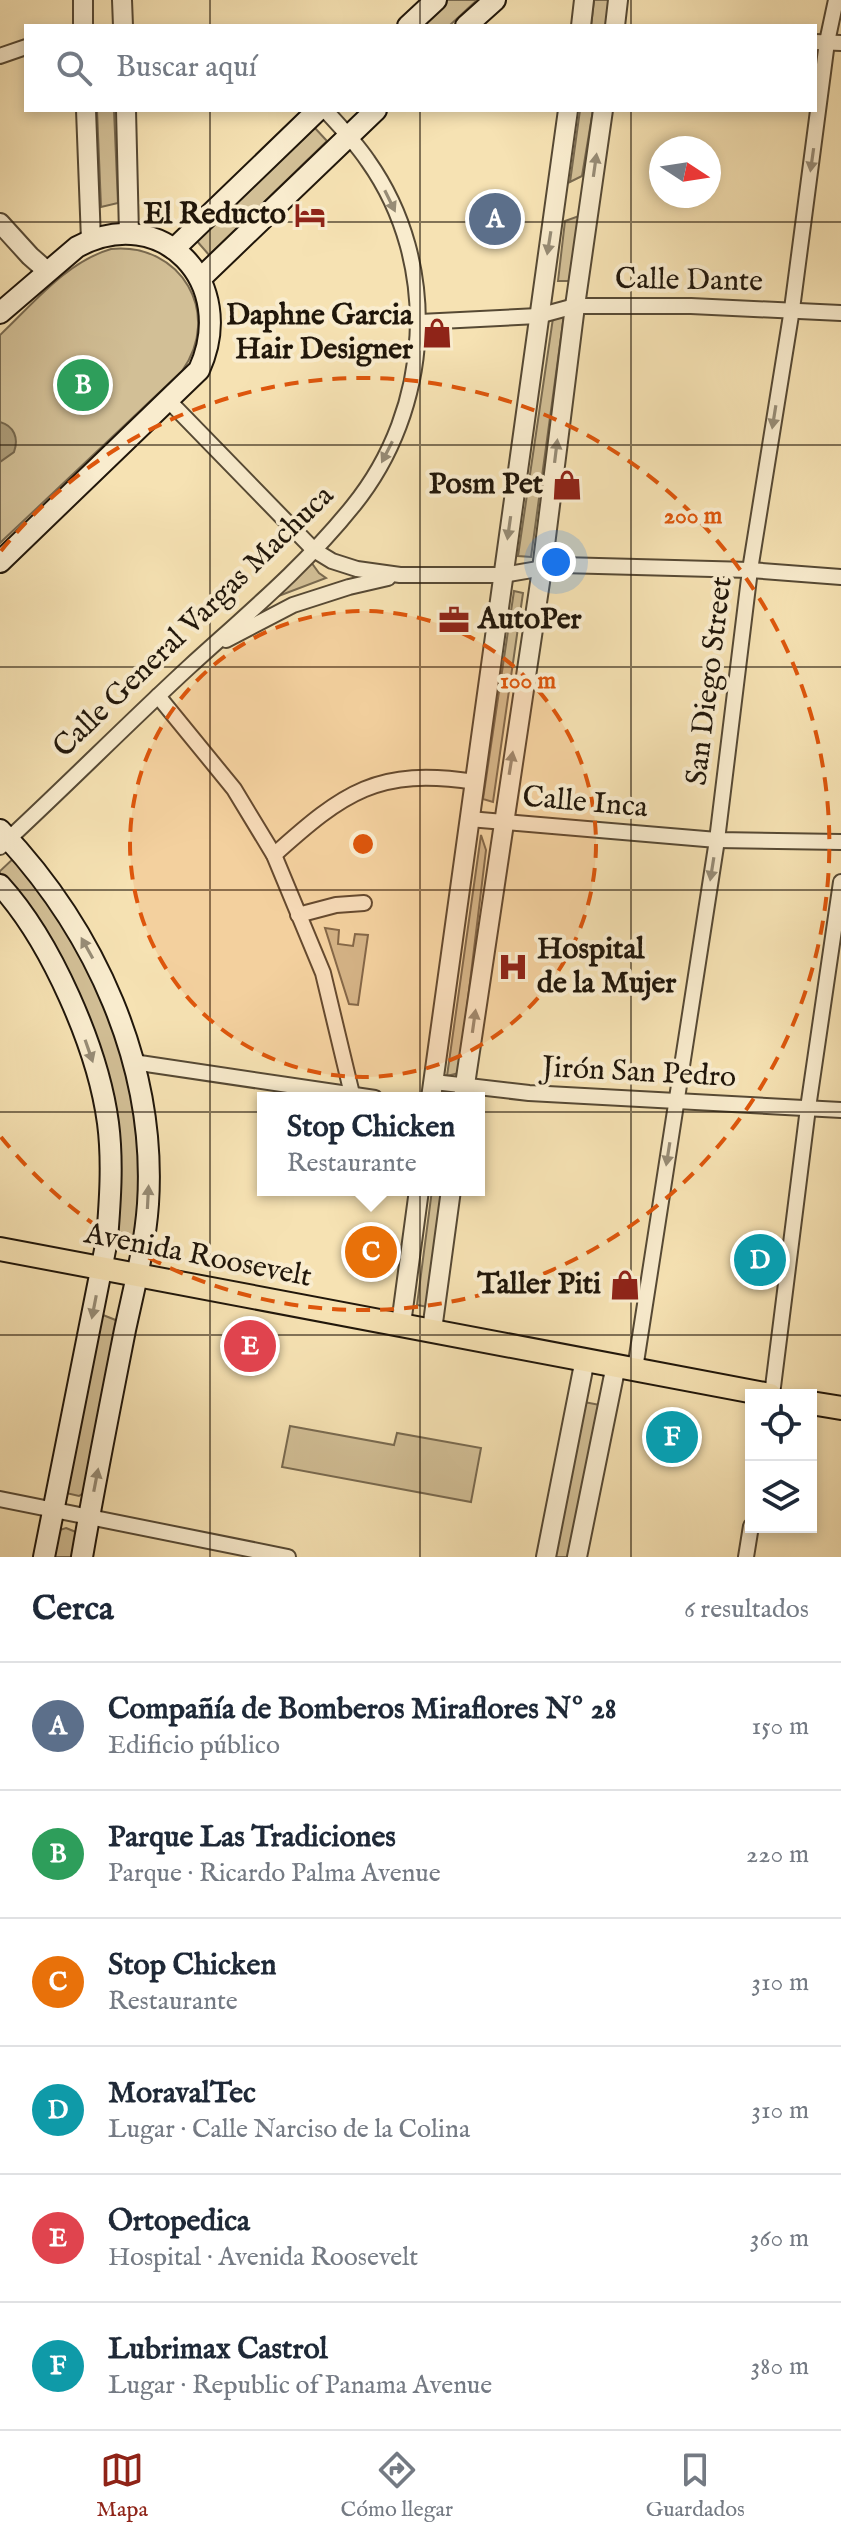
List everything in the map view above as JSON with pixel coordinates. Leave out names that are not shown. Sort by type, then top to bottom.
[{"type":"main road","points":[[410,24],[436,0]]},
{"type":"main road","points":[[468,24],[495,0]]},
{"type":"main road","points":[[174,249],[316,112]]},
{"type":"main road","points":[[201,278],[374,112]]},
{"type":"main road","points":[[0,313],[64,256],[91,240],[129,234],[174,249],[201,278],[210,306],[212,328],[208,350],[199,370],[0,562]]},
{"type":"main road","points":[[3,839],[44,882],[76,928],[101,972],[119,1013],[145,1120],[148,1204],[138,1276],[82,1557]]},
{"type":"main road","points":[[0,885],[49,953],[75,1010],[97,1075],[108,1124],[110,1207],[102,1268],[44,1557]]},
{"type":"main road","name":"Avenida Roosevelt","points":[[0,1249],[745,1390]]},
{"type":"main road","points":[[817,1404],[841,1408]]},
{"type":"street","points":[[83,0],[83,24]]},
{"type":"street","points":[[122,0],[123,24]]},
{"type":"street","points":[[581,24],[584,0]]},
{"type":"street","points":[[615,24],[618,0]]},
{"type":"street","name":"San Diego Street","points":[[626,1367],[677,1101],[717,840],[750,570],[792,309],[836,0]]},
{"type":"street","points":[[0,56],[24,48]]},
{"type":"street","points":[[86,112],[91,240]]},
{"type":"street","points":[[126,112],[129,234]]},
{"type":"street","name":"Calle General Vargas Machuca","points":[[3,839],[314,550],[354,505],[394,438],[415,361],[420,322],[408,245],[394,208],[370,162],[327,112]]},
{"type":"street","points":[[432,1090],[568,112]]},
{"type":"street","points":[[464,1092],[542,569],[603,112]]},
{"type":"street","points":[[555,203],[590,200]]},
{"type":"street","points":[[0,223],[47,271]]},
{"type":"street","name":"Calle Dante","points":[[420,322],[538,316],[575,306],[792,309],[841,313]]},
{"type":"street","points":[[168,400],[314,550],[332,561],[357,569],[400,575],[503,575],[561,565],[750,570],[841,577]]},
{"type":"street","points":[[207,650],[293,605],[400,575]]},
{"type":"street","points":[[158,696],[234,789],[274,855],[323,973],[352,1092]]},
{"type":"street","points":[[274,855],[315,818],[367,788],[406,777],[443,777],[475,782]]},
{"type":"street","name":"Calle Inca","points":[[469,819],[717,840],[841,842]]},
{"type":"street","points":[[772,1389],[841,882]]},
{"type":"street","points":[[298,915],[336,905],[364,903]]},
{"type":"street","points":[[133,1062],[341,1092]]},
{"type":"street","points":[[335,1091],[347,1069]]},
{"type":"street","name":"Jirón San Pedro","points":[[432,1090],[464,1092]]},
{"type":"street","name":"Jirón San Pedro","points":[[485,1092],[841,1110]]},
{"type":"street","points":[[401,1324],[418,1196]]},
{"type":"street","points":[[432,1330],[450,1196]]},
{"type":"street","points":[[546,1557],[585,1359]]},
{"type":"street","points":[[577,1557],[626,1367]]},
{"type":"street","points":[[0,1499],[288,1557]]},
{"type":"street","points":[[746,1557],[750,1533]]},
{"type":"shaded area","points":[[447,0],[477,0],[451,24],[422,24]]},
{"type":"shaded area","points":[[594,0],[610,0],[606,24],[591,24]]},
{"type":"shaded area","points":[[97,112],[114,112],[118,203],[101,207]]},
{"type":"shaded area","points":[[580,112],[593,112],[582,176],[570,182]]},
{"type":"shaded area","points":[[314,127],[327,141],[209,255],[196,240]]},
{"type":"shaded area","points":[[579,216],[569,281],[558,281],[565,221]]},
{"type":"shaded area","points":[[111,249],[136,250],[157,257],[175,269],[188,286],[196,306],[198,327],[194,349],[182,371],[0,543],[0,335],[65,274]]},
{"type":"shaded area","points":[[564,315],[531,557],[518,556],[553,318]]},
{"type":"shaded area","points":[[0,422],[12,430],[16,442],[14,452],[0,462]]},
{"type":"shaded area","points":[[311,562],[326,578],[268,600]]},
{"type":"shaded area","points":[[514,591],[523,593],[493,802],[483,799]]},
{"type":"shaded area","points":[[481,835],[486,850],[459,1073],[447,1076]]},
{"type":"shaded area","points":[[16,856],[39,884],[100,983],[130,1073],[142,1163],[137,1242],[113,1237],[109,1094],[0,876],[0,871]]},
{"type":"shaded area","points":[[325,928],[339,930],[338,944],[353,946],[355,934],[368,935],[358,1005],[349,1004]]},
{"type":"shaded area","points":[[431,1196],[442,1196],[428,1307],[417,1305]]},
{"type":"shaded area","points":[[103,1315],[118,1321],[89,1489],[79,1496],[66,1493],[94,1322]]},
{"type":"shaded area","points":[[584,1402],[600,1405],[571,1557],[555,1557]]},
{"type":"shaded area","points":[[290,1426],[394,1445],[397,1433],[481,1448],[471,1502],[282,1467]]},
{"type":"shaded area","points":[[66,1528],[76,1532],[74,1557],[49,1557],[53,1532]]},
{"type":"place","name":"El Reducto","points":[[310,215]]},
{"type":"place","name":"Compañía de Bomberos Miraflores Nº 28","points":[[495,219]]},
{"type":"place","name":"Daphne Garcia Hair Designer","points":[[437,333]]},
{"type":"place","name":"Parque Las Tradiciones","points":[[83,385]]},
{"type":"place","name":"Posm Pet","points":[[567,485]]},
{"type":"place","name":"AutoPer","points":[[454,620]]},
{"type":"place","name":"Hospital de la Mujer","points":[[513,967]]},
{"type":"place","name":"Stop Chicken","points":[[371,1252]]},
{"type":"place","name":"MoravalTec","points":[[760,1260]]},
{"type":"place","name":"Taller Piti","points":[[625,1285]]},
{"type":"place","name":"Ortopedica","points":[[250,1346]]},
{"type":"place","name":"Lubrimax Castrol","points":[[672,1437]]}]
